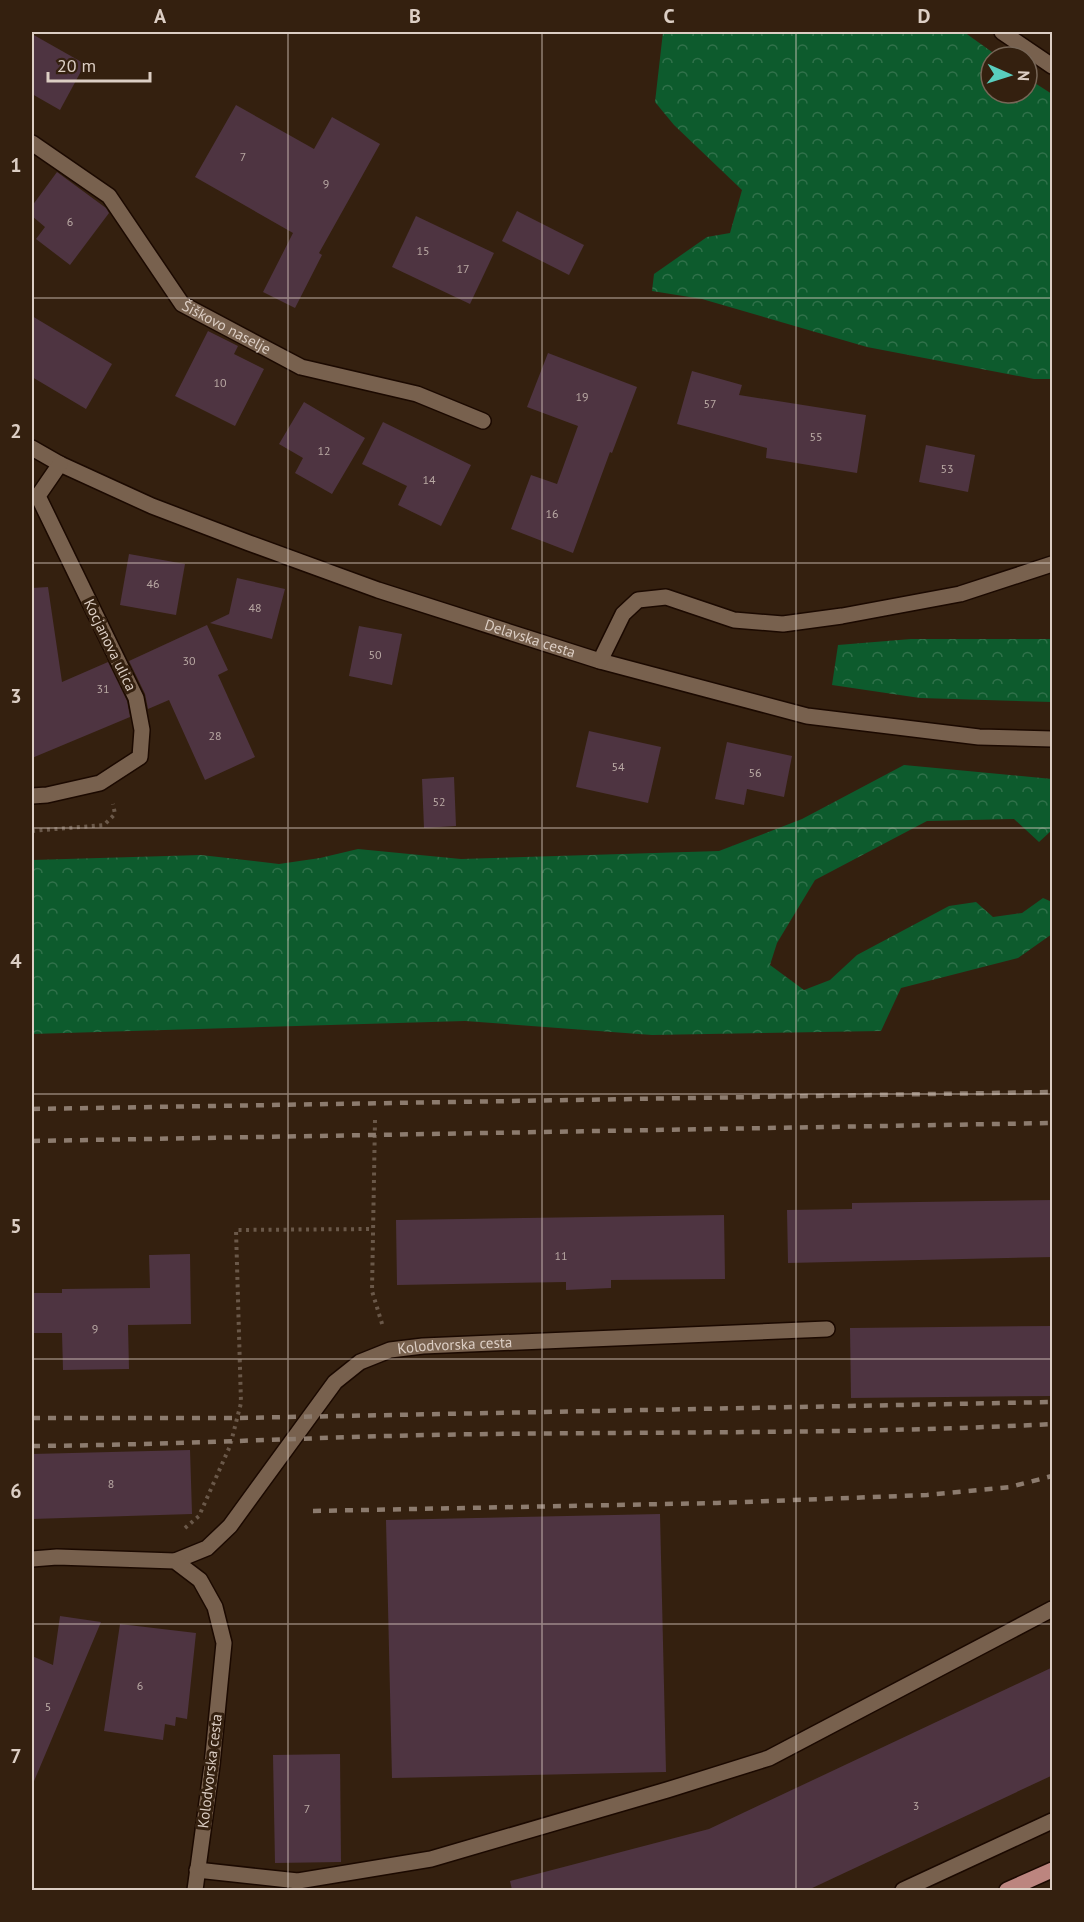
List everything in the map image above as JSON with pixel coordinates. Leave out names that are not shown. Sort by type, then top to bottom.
[{"type":"main road","points":[[1007,1890],[1053,1870]]},
{"type":"street","points":[[1002,32],[1053,66]]},
{"type":"street","name":"Šiškovo naselje","points":[[32,143],[109,196],[182,304],[302,367],[417,394],[483,421]]},
{"type":"street","name":"Delavska cesta","points":[[32,448],[60,464],[152,506],[345,578],[600,661],[807,716],[979,737],[1053,740]]},
{"type":"street","name":"Kocjanova ulica","points":[[32,796],[47,795],[100,783],[140,758],[142,730],[135,698],[35,497],[60,464]]},
{"type":"street","points":[[600,661],[623,614],[638,600],[666,597],[734,620],[783,624],[842,616],[960,594],[1053,564]]},
{"type":"street","name":"Kolodvorska cesta","points":[[32,1559],[57,1557],[176,1561],[207,1548],[230,1526],[335,1382],[360,1362],[390,1350],[423,1346],[827,1329]]},
{"type":"street","name":"Kolodvorska cesta","points":[[176,1561],[200,1580],[215,1607],[224,1643],[212,1765],[195,1890]]},
{"type":"street","points":[[197,1870],[297,1881],[431,1859],[667,1790],[768,1758],[1053,1609]]},
{"type":"street","points":[[903,1890],[1053,1821]]},
{"type":"path","points":[[32,831],[104,825],[115,814],[113,800],[100,783]]},
{"type":"path","points":[[375,1120],[372,1291],[390,1350]]},
{"type":"path","points":[[180,1532],[200,1516],[230,1446],[241,1403],[236,1230],[372,1230]]},
{"type":"green space","points":[[663,32],[964,32],[982,45],[979,45],[979,105],[1039,105],[1039,86],[1052,94],[1052,379],[1034,379],[867,347],[702,299],[652,291],[654,274],[707,237],[730,233],[742,190],[674,125],[655,102]]},
{"type":"green space","points":[[911,639],[1052,639],[1052,702],[920,698],[832,685],[838,645]]},
{"type":"green space","points":[[904,765],[1052,779],[1052,830],[1039,842],[1014,819],[927,821],[815,880],[777,943],[770,965],[804,990],[830,980],[857,955],[949,906],[976,902],[993,917],[1022,913],[1043,898],[1052,902],[1052,934],[1018,958],[901,988],[881,1031],[652,1035],[465,1021],[32,1034],[32,860],[201,855],[279,864],[358,849],[461,859],[719,851],[802,819]]},
{"type":"building","points":[[32,34],[85,64],[60,110],[32,94]]},
{"type":"building","points":[[236,105],[314,149],[332,117],[380,144],[319,253],[322,255],[295,308],[263,292],[293,233],[195,177]]},
{"type":"building","points":[[57,172],[106,208],[109,213],[70,265],[36,239],[45,227],[32,216],[32,206]]},
{"type":"building","points":[[517,211],[584,245],[569,275],[502,241]]},
{"type":"building","points":[[416,216],[494,253],[470,304],[392,267]]},
{"type":"building","points":[[32,316],[112,364],[86,409],[32,377]]},
{"type":"building","points":[[208,331],[238,346],[234,354],[264,369],[235,426],[175,396]]},
{"type":"building","points":[[548,353],[637,387],[612,453],[610,452],[573,553],[511,529],[531,475],[557,484],[578,426],[527,407]]},
{"type":"building","points":[[692,371],[742,385],[739,395],[866,415],[857,473],[766,458],[767,448],[677,424]]},
{"type":"building","points":[[304,402],[365,438],[332,494],[295,473],[303,458],[279,444]]},
{"type":"building","points":[[383,422],[471,465],[441,526],[398,505],[407,486],[362,464]]},
{"type":"building","points":[[926,445],[975,455],[968,492],[919,482]]},
{"type":"building","points":[[129,554],[185,564],[176,615],[120,605]]},
{"type":"building","points":[[237,578],[285,589],[272,639],[210,623],[229,614]]},
{"type":"building","points":[[48,587],[62,682],[108,662],[127,701],[130,717],[32,758],[32,588]]},
{"type":"building","points":[[207,625],[228,670],[218,675],[255,757],[205,780],[169,700],[148,709],[145,694],[129,661]]},
{"type":"building","points":[[359,626],[402,634],[392,685],[349,676]]},
{"type":"building","points":[[589,731],[661,747],[648,803],[576,787]]},
{"type":"building","points":[[727,742],[792,756],[784,797],[747,789],[744,805],[715,799]]},
{"type":"building","points":[[454,777],[456,826],[424,828],[422,779]]},
{"type":"building","points":[[1053,1200],[1053,1257],[788,1263],[787,1210],[852,1209],[852,1203]]},
{"type":"building","points":[[724,1215],[725,1279],[611,1280],[611,1288],[566,1290],[566,1282],[397,1285],[396,1220]]},
{"type":"building","points":[[190,1254],[191,1324],[128,1325],[129,1369],[63,1370],[62,1333],[32,1333],[32,1293],[62,1293],[62,1289],[150,1288],[149,1255]]},
{"type":"building","points":[[1053,1326],[1053,1396],[851,1398],[850,1328]]},
{"type":"building","points":[[190,1450],[192,1514],[32,1519],[32,1454]]},
{"type":"building","points":[[660,1514],[666,1772],[392,1778],[386,1520]]},
{"type":"building","points":[[60,1616],[101,1622],[32,1786],[32,1656],[53,1665]]},
{"type":"building","points":[[120,1624],[196,1633],[187,1719],[176,1717],[175,1726],[165,1724],[163,1740],[104,1731]]},
{"type":"building","points":[[1053,1667],[1053,1775],[808,1890],[512,1890],[510,1881],[709,1829]]},
{"type":"building","points":[[340,1754],[341,1862],[275,1863],[273,1755]]},
{"type":"railway","points":[[32,1109],[1052,1092]]},
{"type":"railway","points":[[32,1141],[1052,1123]]},
{"type":"railway","points":[[32,1418],[238,1418],[1052,1402]]},
{"type":"railway","points":[[32,1446],[427,1435],[818,1431],[1052,1424]]},
{"type":"railway","points":[[313,1511],[717,1503],[927,1495],[1010,1487],[1052,1476]]}]
